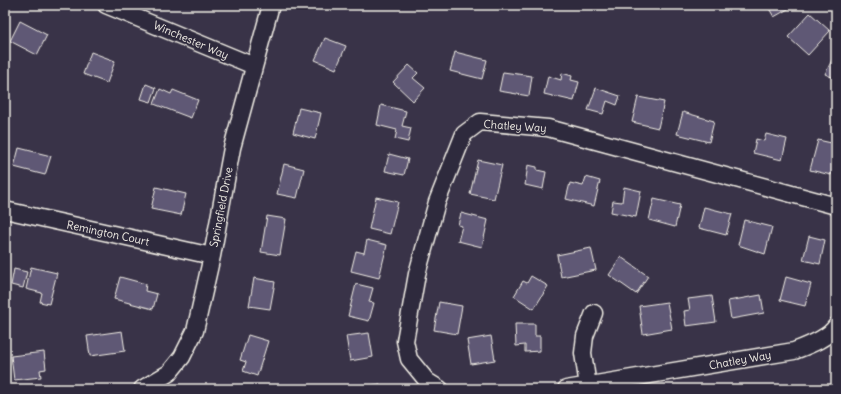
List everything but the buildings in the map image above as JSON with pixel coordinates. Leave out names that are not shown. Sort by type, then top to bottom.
[{"type":"street","name":"Winchester Way","points":[[106,5],[254,66]]},
{"type":"street","name":"Springfield Drive","points":[[142,389],[169,373],[182,357],[195,332],[212,256],[232,148],[271,5]]},
{"type":"street","name":"Chatley Way","points":[[440,389],[427,381],[409,359],[405,341],[417,274],[437,202],[464,134],[480,122],[548,128],[836,206]]},
{"type":"street","name":"Remington Court","points":[[5,210],[212,256]]},
{"type":"street","points":[[588,386],[583,353],[584,336],[594,313]]},
{"type":"street","name":"Chatley Way","points":[[566,389],[794,351],[815,343],[834,330],[836,326]]}]
